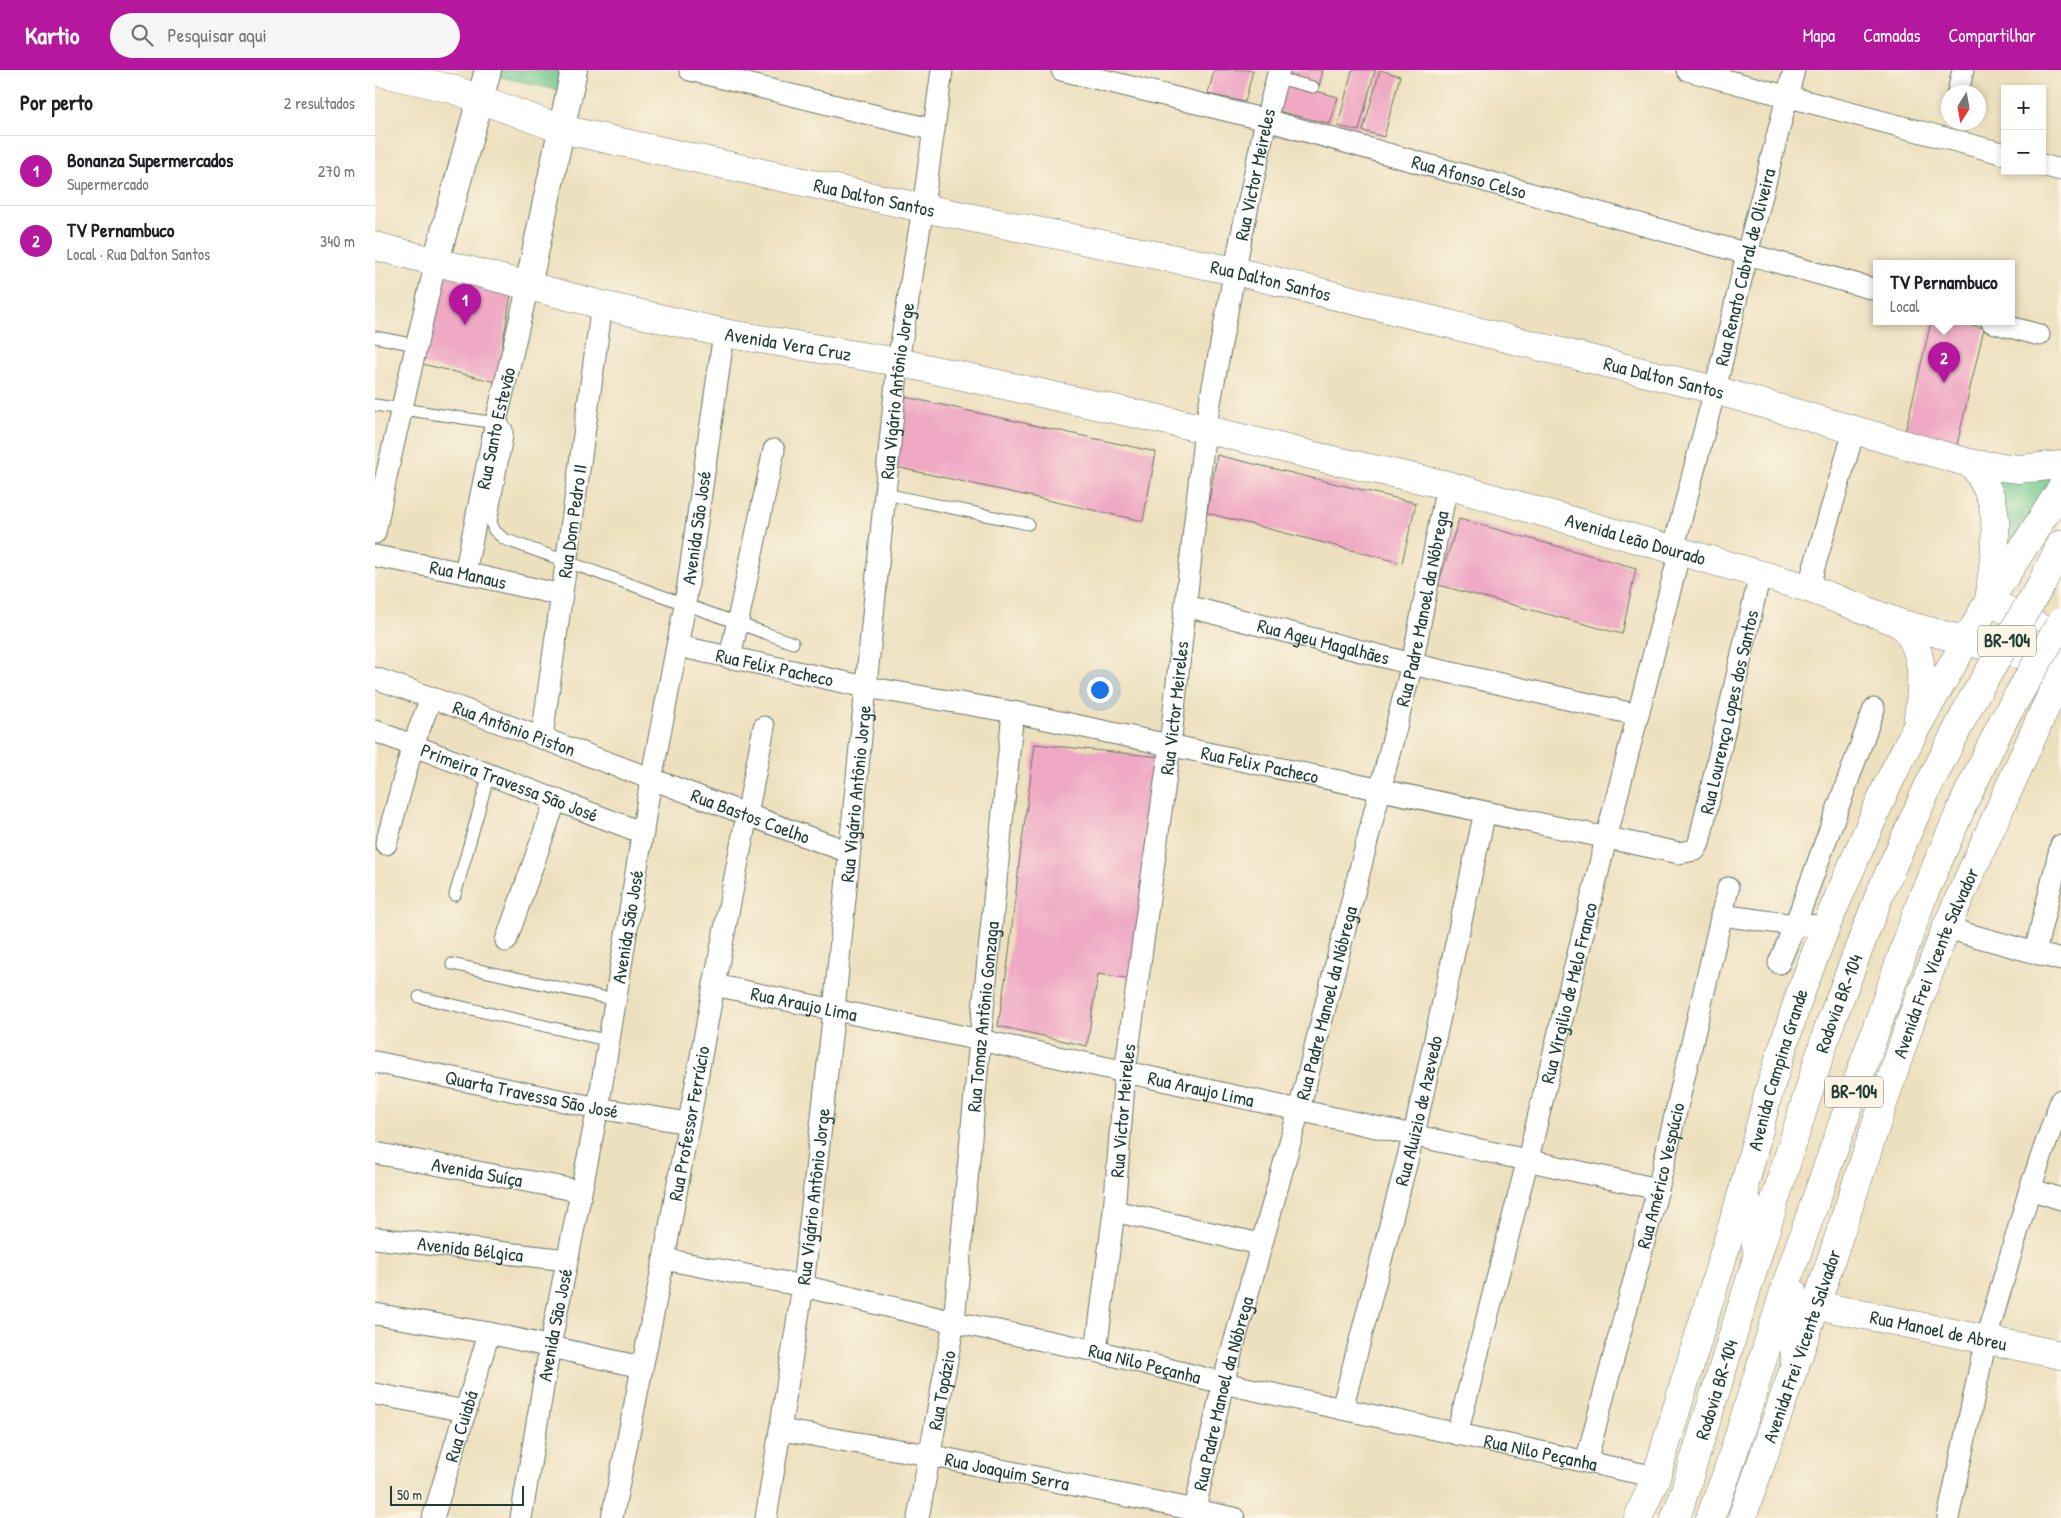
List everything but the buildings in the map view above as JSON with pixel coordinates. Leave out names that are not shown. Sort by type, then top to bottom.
[{"type":"main road","name":"Rua Dalton Santos","points":[[375,71],[453,89],[561,129],[923,208],[1235,270],[1715,390],[1973,464],[2019,469],[2061,466]]},
{"type":"main road","name":"Avenida Vera Cruz","points":[[375,246],[602,305],[724,333],[898,362],[1205,429]]},
{"type":"main road","name":"Avenida Leão Dourado","points":[[1205,429],[1323,458],[1447,485],[1808,588],[1899,623],[2061,666]]},
{"type":"main road","points":[[1973,464],[1987,489],[1994,514],[1993,568],[1989,602],[2061,639]]},
{"type":"main road","name":"Avenida Campina Grande","points":[[1638,1518],[1656,1478],[1744,1187],[1772,1082],[1800,994],[1826,926],[1887,788],[1917,726],[1989,602],[2061,488]]},
{"type":"main road","name":"Rodovia BR-104","points":[[1675,1518],[1828,1030],[1877,900],[1928,787],[1972,700],[2042,583],[2061,544]]},
{"type":"main road","name":"Rodovia BR-104","points":[[1710,1518],[1727,1473],[1791,1270],[1923,896],[1965,800],[2004,719],[2061,622]]},
{"type":"main road","points":[[1899,623],[1908,631],[1912,638],[1921,668],[1921,702],[1917,726]]},
{"type":"main road","name":"Avenida Frei Vicente Salvador","points":[[1742,1518],[1795,1367],[1910,1023],[1946,928],[2061,673]]},
{"type":"main road","points":[[1744,1187],[1757,1254]]},
{"type":"main road","points":[[1791,1270],[1795,1367]]},
{"type":"main road","name":"Rua Manoel de Abreu","points":[[1816,1305],[2061,1355]]},
{"type":"street","points":[[375,533],[380,476],[401,410],[436,261],[488,70]]},
{"type":"street","points":[[528,286],[574,70]]},
{"type":"street","name":"Rua Vigário Antônio Jorge","points":[[766,1518],[803,1286],[834,1010],[898,362],[923,208],[942,70]]},
{"type":"street","name":"Rua Afonso Celso","points":[[1062,70],[1266,120],[1873,289]]},
{"type":"street","points":[[1687,70],[1787,96],[1941,129]]},
{"type":"street","name":"Rua Renato Cabral de Oliveira","points":[[1677,550],[1793,70]]},
{"type":"street","points":[[1959,85],[1963,70]]},
{"type":"street","points":[[702,71],[934,130]]},
{"type":"street","name":"Rua Victor Meireles","points":[[1096,1352],[1114,1211],[1125,1072],[1170,746],[1187,606],[1205,429],[1235,270],[1266,120],[1278,74]]},
{"type":"street","points":[[1948,130],[2001,152]]},
{"type":"street","points":[[2046,165],[2061,170]]},
{"type":"street","name":"Rua Santo Estevão","points":[[465,573],[496,422],[528,286]]},
{"type":"street","name":"Rua Dom Pedro II","points":[[542,737],[602,305]]},
{"type":"street","points":[[2003,325],[2039,335]]},
{"type":"street","name":"Avenida São José","points":[[521,1518],[550,1346],[598,1108],[651,780],[678,646],[724,333]]},
{"type":"street","points":[[1808,588],[1854,430]]},
{"type":"street","points":[[729,658],[774,450]]},
{"type":"street","name":"Rua Padre Manoel da Nóbrega","points":[[1194,1514],[1223,1383],[1260,1244],[1299,1110],[1412,664],[1447,485]]},
{"type":"street","name":"Rua Virgilio de Melo Franco","points":[[1457,1434],[1528,1159],[1677,550]]},
{"type":"street","name":"Rua Manaus","points":[[375,556],[465,573],[561,595]]},
{"type":"street","name":"Rua Lourenço Lopes dos Santos","points":[[1695,850],[1699,843],[1759,574]]},
{"type":"street","name":"Rua Ageu Magalhães","points":[[1187,606],[1412,664],[1638,715]]},
{"type":"street","name":"Rua Felix Pacheco","points":[[678,646],[865,687],[1013,712],[1380,788],[1605,839],[1679,853],[1695,850]]},
{"type":"street","name":"Rua Antônio Piston","points":[[375,678],[542,737],[651,780]]},
{"type":"street","points":[[386,844],[413,745],[431,698]]},
{"type":"street","points":[[1779,963],[1795,925],[1874,709]]},
{"type":"street","name":"Rua Tomaz Antônio Gonzaga","points":[[955,1322],[980,1040],[1013,712]]},
{"type":"street","name":"Rua Professor Ferrúcio","points":[[612,1518],[664,1258],[713,985],[764,727]]},
{"type":"street","name":"Primeira Travessa São José","points":[[375,731],[556,798],[643,833]]},
{"type":"street","name":"Rua Bastos Coelho","points":[[651,780],[849,852]]},
{"type":"street","points":[[506,941],[556,798]]},
{"type":"street","name":"Rua Aluizio de Azevedo","points":[[1342,1409],[1414,1134],[1485,812]]},
{"type":"street","points":[[2035,952],[2061,845]]},
{"type":"street","name":"Rua Américo Vespúcio","points":[[1586,1462],[1658,1189],[1728,888]]},
{"type":"street","points":[[1721,915],[1795,925],[1826,926]]},
{"type":"street","points":[[1946,928],[2061,960]]},
{"type":"street","name":"Rua Araujo Lima","points":[[713,985],[980,1040],[1658,1189]]},
{"type":"street","name":"Quarta Travessa São José","points":[[375,1062],[598,1108],[688,1123]]},
{"type":"street","points":[[1948,1518],[1986,1339],[2030,1190],[2061,1100]]},
{"type":"street","name":"Avenida Suíça","points":[[375,1153],[580,1191]]},
{"type":"street","points":[[2030,1190],[2061,1199]]},
{"type":"street","points":[[1114,1211],[1260,1244]]},
{"type":"street","name":"Avenida Bélgica","points":[[375,1238],[567,1260]]},
{"type":"street","name":"Rua Nilo Peçanha","points":[[664,1258],[803,1286],[955,1322],[1096,1352],[1223,1383],[1656,1478]]},
{"type":"street","points":[[375,1314],[489,1333],[641,1367]]},
{"type":"street","name":"Rua Topázio","points":[[918,1518],[955,1322]]},
{"type":"street","name":"Rua Cuiabá","points":[[433,1518],[489,1333]]},
{"type":"street","points":[[375,1394],[466,1410]]},
{"type":"street","name":"Rua Joaquim Serra","points":[[781,1430],[929,1455],[1194,1514],[1233,1518]]},
{"type":"lane","points":[[1278,74],[1313,87]]},
{"type":"lane","points":[[375,337],[416,345]]},
{"type":"lane","points":[[375,405],[503,424],[507,429],[507,436],[491,522],[493,530],[504,539],[793,643]]},
{"type":"lane","points":[[885,494],[1027,524]]},
{"type":"lane","points":[[455,895],[489,774]]},
{"type":"lane","points":[[452,964],[616,1000]]},
{"type":"lane","points":[[419,997],[610,1041]]},
{"type":"green space","points":[[494,70],[567,70],[562,91],[493,75]]},
{"type":"green space","points":[[1978,468],[2061,469],[1996,585]]},
{"type":"place","name":"Bonanza Supermercados","points":[[465,325]]},
{"type":"place","name":"TV Pernambuco","points":[[1944,383]]}]
